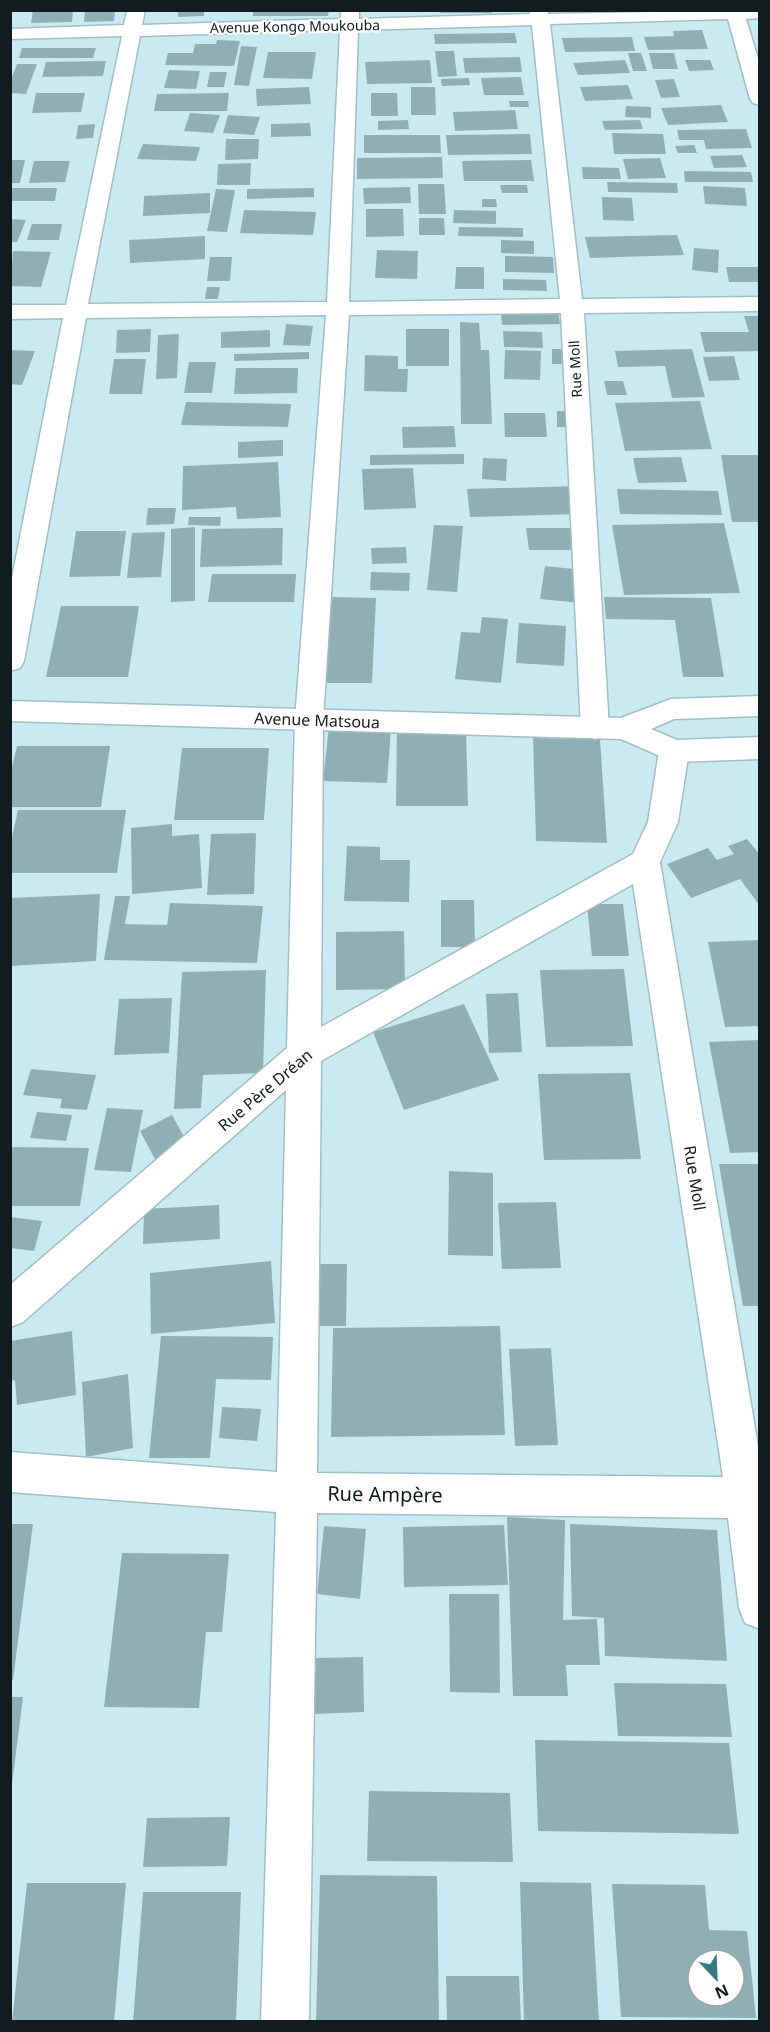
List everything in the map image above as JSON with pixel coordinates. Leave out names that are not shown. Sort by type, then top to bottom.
[{"type":"street","points":[[735,12],[759,99]]},
{"type":"street","name":"Avenue Kongo Moukouba","points":[[10,34],[134,20],[759,13]]},
{"type":"street","name":"Rue Moll","points":[[540,15],[572,305],[595,728]]},
{"type":"street","points":[[285,2022],[297,1493],[309,720],[338,307],[350,18]]},
{"type":"street","points":[[10,661],[76,310],[134,20]]},
{"type":"street","points":[[10,312],[759,304]]},
{"type":"street","name":"Avenue Matsoua","points":[[624,729],[671,709],[759,706]]},
{"type":"street","name":"Avenue Matsoua","points":[[10,711],[624,729],[674,751],[759,748]]},
{"type":"street","points":[[645,862],[663,822],[674,751]]},
{"type":"street","name":"Rue Moll","points":[[645,862],[753,1498],[759,1608]]},
{"type":"street","name":"Rue Père Dréan","points":[[10,1309],[305,1053],[645,862]]},
{"type":"street","name":"Rue Ampère","points":[[10,1472],[297,1493],[753,1498]]},
{"type":"building","points":[[33,10],[73,10],[72,22],[31,23]]},
{"type":"building","points":[[85,10],[115,10],[114,21],[84,22]]},
{"type":"building","points":[[178,10],[204,10],[204,16],[178,17]]},
{"type":"building","points":[[253,10],[329,10],[328,16],[253,16]]},
{"type":"building","points":[[440,10],[492,10],[492,13],[440,13]]},
{"type":"building","points":[[702,30],[708,49],[648,50],[644,37],[674,36],[673,31]]},
{"type":"building","points":[[515,33],[517,43],[435,44],[434,34]]},
{"type":"building","points":[[632,37],[635,51],[565,52],[562,38]]},
{"type":"building","points":[[217,40],[240,41],[234,66],[165,65],[168,53],[193,53],[195,44],[216,44]]},
{"type":"building","points":[[241,46],[257,47],[249,86],[234,85]]},
{"type":"building","points":[[22,48],[96,48],[93,58],[19,58]]},
{"type":"building","points":[[435,51],[454,51],[457,76],[438,77]]},
{"type":"building","points":[[268,52],[316,52],[312,79],[263,78]]},
{"type":"building","points":[[628,53],[641,53],[647,71],[633,71]]},
{"type":"building","points":[[649,53],[674,53],[678,69],[653,69]]},
{"type":"building","points":[[520,57],[522,72],[465,73],[463,58]]},
{"type":"building","points":[[430,60],[432,83],[367,84],[365,62]]},
{"type":"building","points":[[625,60],[630,73],[578,75],[573,63]]},
{"type":"building","points":[[685,60],[710,60],[714,70],[689,71]]},
{"type":"building","points":[[106,61],[103,76],[42,77],[46,62]]},
{"type":"building","points":[[17,64],[37,64],[26,94],[10,93],[10,82]]},
{"type":"building","points":[[169,70],[200,71],[196,89],[164,88]]},
{"type":"building","points":[[210,72],[227,72],[224,87],[207,87]]},
{"type":"building","points":[[521,77],[524,95],[484,95],[481,78]]},
{"type":"building","points":[[469,78],[470,85],[442,86],[441,79]]},
{"type":"building","points":[[674,79],[680,97],[661,98],[655,80]]},
{"type":"building","points":[[628,85],[633,99],[585,101],[580,87]]},
{"type":"building","points":[[309,87],[311,104],[257,106],[256,89]]},
{"type":"building","points":[[411,87],[435,87],[436,115],[411,115]]},
{"type":"building","points":[[36,93],[85,93],[81,112],[32,113]]},
{"type":"building","points":[[229,93],[227,111],[154,111],[157,94]]},
{"type":"building","points":[[371,93],[397,93],[398,116],[371,116]]},
{"type":"building","points":[[509,101],[528,101],[529,107],[510,107]]},
{"type":"building","points":[[721,105],[728,122],[668,125],[661,108]]},
{"type":"building","points":[[626,106],[651,107],[651,118],[625,117]]},
{"type":"building","points":[[515,110],[518,129],[455,131],[453,112]]},
{"type":"building","points":[[190,113],[220,115],[213,133],[184,131]]},
{"type":"building","points":[[228,115],[260,117],[254,135],[223,133]]},
{"type":"building","points":[[408,120],[409,129],[378,130],[378,121]]},
{"type":"building","points":[[640,120],[643,129],[605,130],[602,121]]},
{"type":"building","points":[[310,123],[311,136],[271,137],[271,124]]},
{"type":"building","points":[[95,124],[93,138],[76,139],[78,125]]},
{"type":"building","points":[[746,129],[752,148],[706,149],[704,140],[679,140],[677,130]]},
{"type":"building","points":[[612,133],[663,134],[666,154],[614,154]]},
{"type":"building","points":[[530,134],[532,154],[448,155],[446,135]]},
{"type":"building","points":[[364,135],[440,135],[441,153],[364,153]]},
{"type":"building","points":[[226,139],[259,139],[258,159],[225,160]]},
{"type":"building","points":[[143,144],[200,147],[196,161],[137,159]]},
{"type":"building","points":[[694,145],[697,153],[678,153],[675,146]]},
{"type":"building","points":[[742,155],[747,167],[714,168],[710,156]]},
{"type":"building","points":[[442,157],[443,178],[357,179],[357,158]]},
{"type":"building","points":[[660,158],[666,178],[628,179],[623,159]]},
{"type":"building","points":[[10,160],[25,160],[20,183],[10,183]]},
{"type":"building","points":[[531,160],[534,181],[464,181],[462,161]]},
{"type":"building","points":[[34,161],[70,161],[65,182],[29,183]]},
{"type":"building","points":[[251,163],[250,185],[217,185],[218,164]]},
{"type":"building","points":[[582,167],[619,168],[621,179],[583,179]]},
{"type":"building","points":[[684,171],[751,172],[753,182],[685,182]]},
{"type":"building","points":[[607,182],[677,183],[678,193],[608,192]]},
{"type":"building","points":[[418,184],[444,184],[446,214],[419,214]]},
{"type":"building","points":[[500,185],[527,185],[528,193],[502,193]]},
{"type":"building","points":[[703,186],[745,188],[747,206],[705,204]]},
{"type":"building","points":[[410,187],[411,203],[364,204],[363,188]]},
{"type":"building","points":[[10,188],[57,188],[55,201],[10,201]]},
{"type":"building","points":[[314,188],[314,197],[247,199],[247,189]]},
{"type":"building","points":[[216,189],[235,190],[227,232],[207,231]]},
{"type":"building","points":[[210,193],[210,213],[143,216],[144,196]]},
{"type":"building","points":[[602,197],[632,198],[634,221],[603,220]]},
{"type":"building","points":[[482,199],[496,199],[497,207],[482,207]]},
{"type":"building","points":[[366,209],[403,209],[404,236],[366,237]]},
{"type":"building","points":[[244,210],[316,212],[313,235],[240,233]]},
{"type":"building","points":[[454,210],[496,211],[496,224],[453,223]]},
{"type":"building","points":[[419,218],[444,218],[445,235],[419,235]]},
{"type":"building","points":[[10,219],[26,220],[17,242],[10,242]]},
{"type":"building","points":[[32,224],[62,224],[59,240],[27,240]]},
{"type":"building","points":[[459,227],[523,228],[523,237],[458,236]]},
{"type":"building","points":[[677,235],[684,255],[590,258],[585,237]]},
{"type":"building","points":[[205,236],[205,259],[130,263],[129,240]]},
{"type":"building","points":[[501,240],[534,241],[534,254],[501,253]]},
{"type":"building","points":[[694,248],[719,250],[718,273],[692,270]]},
{"type":"building","points":[[377,250],[418,251],[417,279],[375,278]]},
{"type":"building","points":[[13,251],[51,252],[41,287],[10,286]]},
{"type":"building","points":[[505,256],[553,257],[554,273],[505,272]]},
{"type":"building","points":[[210,257],[232,257],[230,281],[207,281]]},
{"type":"building","points":[[456,267],[484,267],[484,289],[455,289]]},
{"type":"building","points":[[726,267],[760,267],[760,282],[729,282]]},
{"type":"building","points":[[503,279],[546,280],[547,291],[503,290]]},
{"type":"building","points":[[207,287],[220,287],[218,299],[205,299]]},
{"type":"building","points":[[558,313],[560,324],[502,325],[501,314]]},
{"type":"building","points":[[744,316],[760,316],[760,351],[705,352],[700,332],[749,332]]},
{"type":"building","points":[[460,322],[479,323],[481,350],[489,350],[492,424],[461,424]]},
{"type":"building","points":[[286,324],[313,326],[310,346],[283,345]]},
{"type":"building","points":[[151,329],[150,352],[116,353],[117,330]]},
{"type":"building","points":[[406,329],[449,329],[449,366],[406,366]]},
{"type":"building","points":[[270,330],[270,347],[221,348],[221,332]]},
{"type":"building","points":[[503,331],[542,332],[543,348],[504,347]]},
{"type":"building","points":[[179,334],[177,378],[156,379],[158,335]]},
{"type":"building","points":[[552,349],[564,349],[565,364],[552,364]]},
{"type":"building","points":[[692,349],[705,397],[672,398],[665,366],[618,367],[615,351]]},
{"type":"building","points":[[10,350],[35,351],[22,385],[10,384]]},
{"type":"building","points":[[505,350],[541,351],[540,380],[504,379]]},
{"type":"building","points":[[309,352],[309,359],[234,361],[234,354]]},
{"type":"building","points":[[365,355],[398,356],[398,369],[408,369],[407,392],[364,391]]},
{"type":"building","points":[[734,356],[740,380],[709,381],[703,357]]},
{"type":"building","points":[[114,359],[146,359],[142,394],[109,394]]},
{"type":"building","points":[[189,362],[216,362],[212,393],[184,393]]},
{"type":"building","points":[[236,368],[298,368],[297,393],[234,394]]},
{"type":"building","points":[[604,381],[623,381],[627,395],[607,395]]},
{"type":"building","points":[[700,401],[712,449],[625,451],[615,403]]},
{"type":"building","points":[[186,402],[291,404],[288,427],[181,425]]},
{"type":"building","points":[[557,411],[572,411],[573,427],[557,427]]},
{"type":"building","points":[[504,413],[545,413],[547,437],[505,437]]},
{"type":"building","points":[[454,426],[456,447],[403,448],[402,427]]},
{"type":"building","points":[[283,440],[283,456],[238,458],[238,442]]},
{"type":"building","points":[[464,454],[464,464],[370,465],[370,455]]},
{"type":"building","points":[[721,455],[758,455],[760,522],[732,522]]},
{"type":"building","points":[[681,457],[687,482],[638,483],[633,458]]},
{"type":"building","points":[[483,458],[507,459],[506,481],[482,479]]},
{"type":"building","points":[[278,462],[281,517],[237,519],[236,507],[182,510],[183,466]]},
{"type":"building","points":[[413,468],[416,508],[364,510],[362,469]]},
{"type":"building","points":[[577,486],[582,514],[470,517],[467,489]]},
{"type":"building","points":[[617,489],[718,491],[722,515],[620,514]]},
{"type":"building","points":[[148,508],[176,508],[174,524],[146,525]]},
{"type":"building","points":[[189,517],[221,517],[220,526],[188,525]]},
{"type":"building","points":[[724,523],[740,593],[624,595],[612,525]]},
{"type":"building","points":[[434,525],[463,526],[457,592],[427,590]]},
{"type":"building","points":[[195,527],[195,601],[171,602],[171,529]]},
{"type":"building","points":[[283,528],[282,565],[200,567],[202,529]]},
{"type":"building","points":[[526,528],[576,528],[578,550],[529,550]]},
{"type":"building","points":[[76,531],[126,531],[120,576],[69,577]]},
{"type":"building","points":[[165,532],[161,577],[127,578],[132,533]]},
{"type":"building","points":[[406,547],[407,563],[372,564],[371,548]]},
{"type":"building","points":[[545,566],[583,570],[580,603],[540,599]]},
{"type":"building","points":[[371,572],[410,573],[409,591],[370,590]]},
{"type":"building","points":[[212,574],[296,574],[294,602],[208,602]]},
{"type":"building","points":[[331,597],[376,598],[372,683],[325,683]]},
{"type":"building","points":[[604,597],[711,598],[724,677],[683,677],[675,620],[606,619]]},
{"type":"building","points":[[61,606],[139,606],[128,677],[46,677]]},
{"type":"building","points":[[482,617],[508,619],[501,683],[455,679],[461,632],[480,633]]},
{"type":"building","points":[[519,623],[566,626],[564,666],[516,663]]},
{"type":"building","points":[[329,727],[391,729],[387,783],[323,781]]},
{"type":"building","points":[[397,728],[466,729],[468,806],[396,806]]},
{"type":"building","points":[[533,738],[600,739],[607,843],[536,841]]},
{"type":"building","points":[[17,746],[110,746],[101,807],[10,807],[10,776]]},
{"type":"building","points":[[182,748],[269,748],[264,820],[174,820]]},
{"type":"building","points":[[18,810],[126,810],[117,873],[10,873],[10,846]]},
{"type":"building","points":[[172,824],[172,836],[199,834],[202,888],[132,894],[131,828]]},
{"type":"building","points":[[256,833],[254,894],[207,895],[211,834]]},
{"type":"building","points":[[747,839],[760,855],[760,906],[740,879],[691,898],[667,864],[708,848],[717,860],[734,854],[728,846]]},
{"type":"building","points":[[347,846],[380,847],[380,860],[410,860],[409,902],[344,901]]},
{"type":"building","points":[[100,894],[96,961],[10,966],[10,898]]},
{"type":"building","points":[[115,896],[130,896],[125,924],[167,925],[170,903],[263,906],[257,963],[104,960]]},
{"type":"building","points":[[441,900],[474,900],[475,947],[441,947]]},
{"type":"building","points":[[587,904],[623,904],[629,956],[592,956]]},
{"type":"building","points":[[404,931],[405,989],[336,990],[336,932]]},
{"type":"building","points":[[760,940],[760,1026],[725,1027],[708,942]]},
{"type":"building","points":[[624,969],[633,1046],[546,1047],[540,970]]},
{"type":"building","points":[[266,970],[263,1073],[203,1075],[201,1108],[174,1109],[182,972]]},
{"type":"building","points":[[518,993],[522,1052],[489,1053],[486,994]]},
{"type":"building","points":[[172,998],[169,1053],[114,1055],[119,999]]},
{"type":"building","points":[[464,1004],[499,1080],[404,1110],[373,1032]]},
{"type":"building","points":[[760,1040],[760,1152],[730,1153],[709,1042]]},
{"type":"building","points":[[31,1069],[96,1075],[87,1110],[60,1108],[62,1099],[23,1095]]},
{"type":"building","points":[[630,1073],[641,1159],[544,1160],[538,1074]]},
{"type":"building","points":[[107,1108],[143,1110],[131,1172],[94,1170]]},
{"type":"building","points":[[37,1112],[72,1115],[66,1141],[30,1138]]},
{"type":"building","points":[[172,1115],[188,1144],[156,1161],[140,1131]]},
{"type":"building","points":[[10,1147],[89,1148],[80,1206],[10,1206]]},
{"type":"building","points":[[719,1164],[760,1164],[760,1306],[743,1306]]},
{"type":"building","points":[[449,1171],[493,1173],[493,1256],[448,1255]]},
{"type":"building","points":[[556,1202],[561,1268],[502,1269],[498,1203]]},
{"type":"building","points":[[219,1205],[220,1239],[143,1244],[144,1209]]},
{"type":"building","points":[[10,1217],[42,1221],[34,1251],[10,1248]]},
{"type":"building","points":[[271,1261],[275,1323],[151,1334],[150,1273]]},
{"type":"building","points":[[313,1264],[347,1264],[346,1326],[311,1326]]},
{"type":"building","points":[[500,1326],[505,1435],[331,1437],[333,1328]]},
{"type":"building","points":[[72,1331],[76,1395],[17,1405],[15,1380],[10,1381],[10,1341]]},
{"type":"building","points":[[161,1336],[273,1337],[271,1380],[216,1379],[210,1458],[149,1458]]},
{"type":"building","points":[[551,1348],[558,1445],[515,1446],[509,1349]]},
{"type":"building","points":[[128,1374],[133,1448],[86,1457],[82,1382]]},
{"type":"building","points":[[222,1407],[261,1409],[257,1441],[219,1438]]},
{"type":"building","points":[[507,1517],[565,1520],[563,1620],[597,1619],[600,1665],[566,1665],[568,1696],[513,1696]]},
{"type":"building","points":[[10,1524],[33,1524],[13,1680],[10,1680]]},
{"type":"building","points":[[570,1524],[717,1530],[727,1661],[605,1656],[604,1618],[572,1616]]},
{"type":"building","points":[[504,1525],[508,1585],[404,1587],[403,1527]]},
{"type":"building","points":[[324,1526],[366,1529],[360,1599],[317,1594]]},
{"type":"building","points":[[122,1553],[229,1554],[222,1632],[206,1632],[199,1708],[104,1707]]},
{"type":"building","points":[[449,1594],[499,1594],[500,1693],[450,1692]]},
{"type":"building","points":[[363,1657],[364,1712],[315,1714],[315,1658]]},
{"type":"building","points":[[614,1683],[726,1684],[732,1737],[618,1736]]},
{"type":"building","points":[[10,1697],[23,1697],[12,1784],[10,1784]]},
{"type":"building","points":[[535,1740],[729,1743],[739,1834],[538,1831]]},
{"type":"building","points":[[369,1791],[510,1793],[513,1862],[367,1861]]},
{"type":"building","points":[[230,1817],[227,1866],[143,1867],[147,1818]]},
{"type":"building","points":[[320,1875],[437,1876],[439,2022],[316,2022]]},
{"type":"building","points":[[520,1882],[591,1883],[599,2022],[524,2022]]},
{"type":"building","points":[[27,1883],[126,1883],[114,2022],[12,2022]]},
{"type":"building","points":[[612,1884],[705,1885],[709,1930],[747,1931],[756,2018],[621,2017]]},
{"type":"building","points":[[143,1892],[241,1892],[236,2022],[133,2022]]},
{"type":"building","points":[[446,1976],[519,1976],[521,2022],[447,2022]]}]
